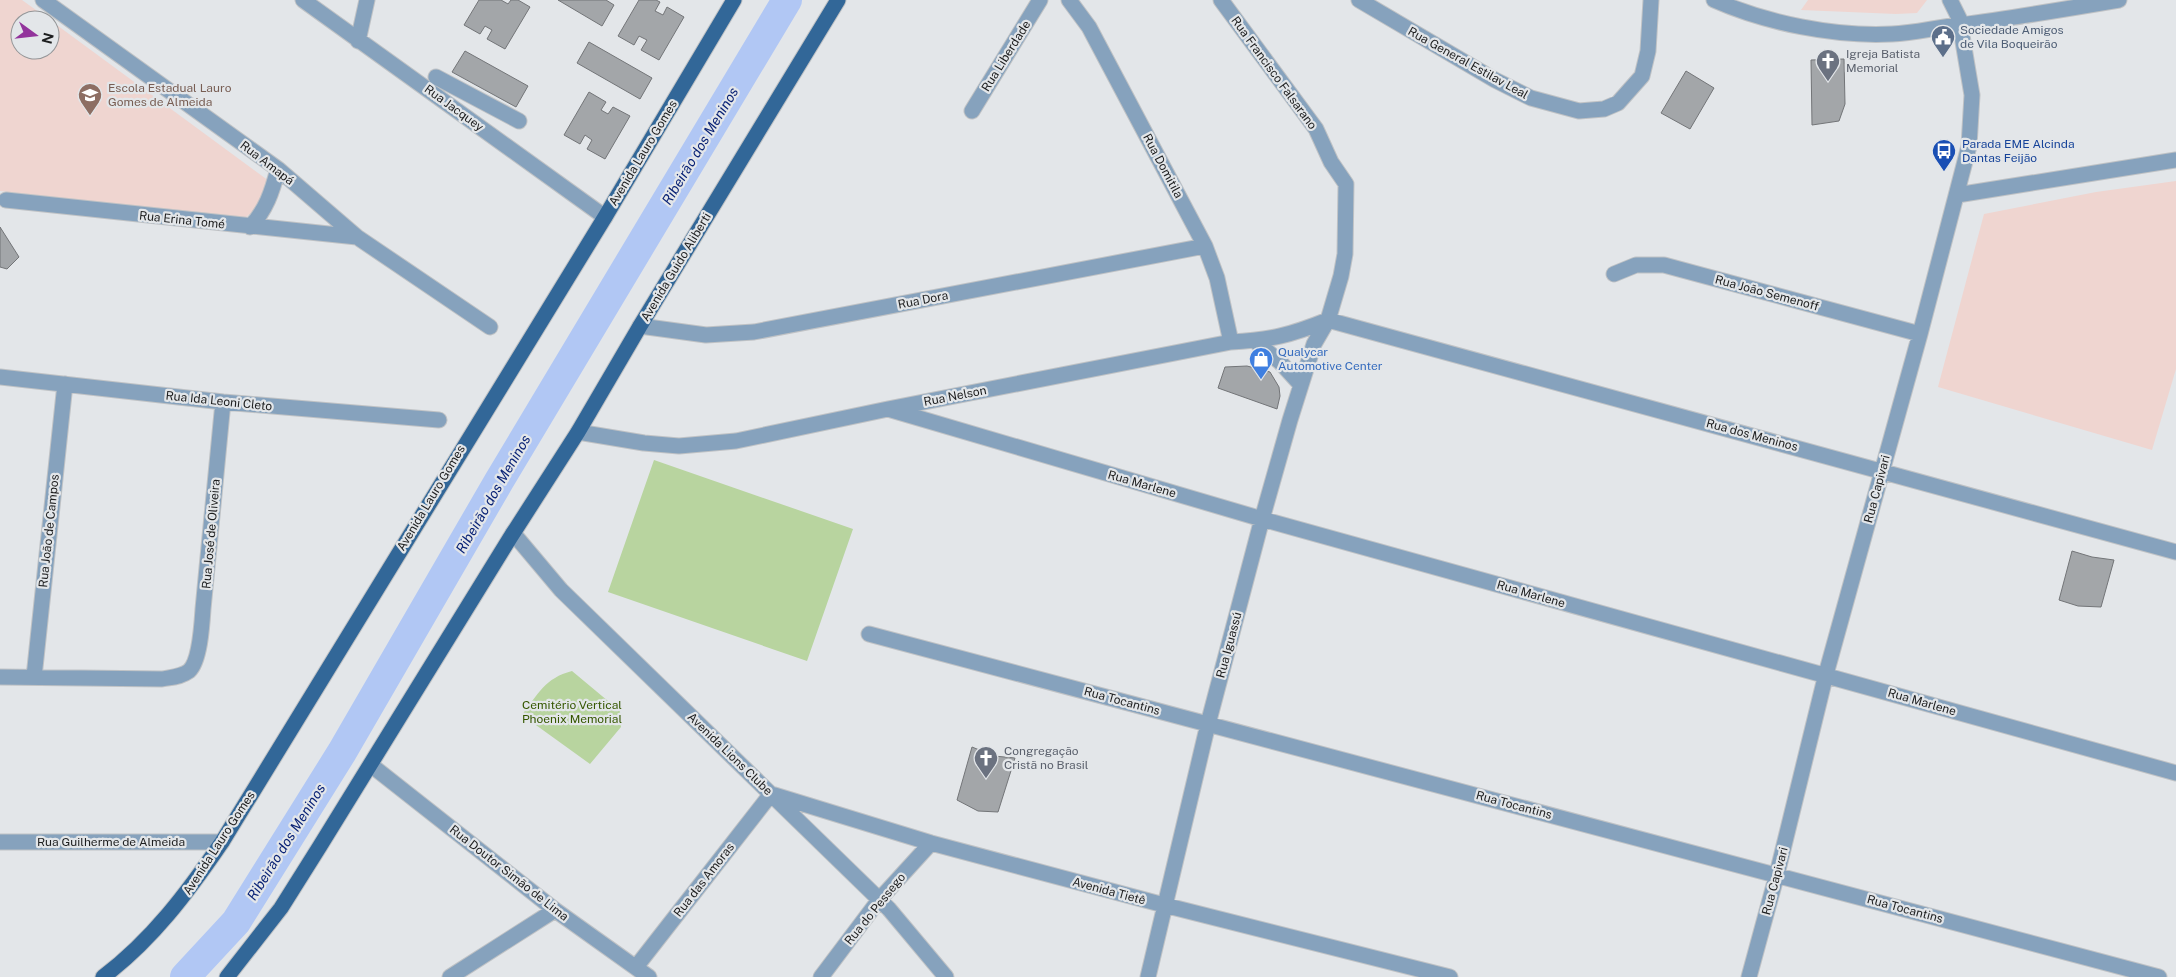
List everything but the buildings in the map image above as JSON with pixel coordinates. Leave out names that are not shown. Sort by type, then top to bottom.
[{"type":"main road","name":"Avenida Lauro Gomes","points":[[103,977],[120,964],[165,920],[222,842],[605,217],[734,0]]},
{"type":"main road","name":"Avenida Guido Aliberti","points":[[513,533],[578,432],[640,326],[838,0]]},
{"type":"main road","points":[[227,977],[281,908],[513,533]]},
{"type":"street","name":"Rua Amapá","points":[[42,0],[278,169],[357,238],[490,327]]},
{"type":"street","name":"Rua Jacquey","points":[[302,0],[605,217]]},
{"type":"street","points":[[358,41],[367,0]]},
{"type":"street","name":"Rua Liberdade","points":[[972,111],[1040,0]]},
{"type":"street","name":"Rua Domitila","points":[[1069,0],[1089,28],[1205,246],[1217,278],[1231,342]]},
{"type":"street","name":"Rua Francisco Falsarano","points":[[1221,0],[1316,129],[1331,162],[1346,184],[1345,254],[1341,276],[1328,320]]},
{"type":"street","name":"Rua General Estilav Leal","points":[[1359,0],[1495,80],[1531,98],[1579,111],[1604,109],[1618,103],[1642,76],[1649,43],[1651,0]]},
{"type":"street","points":[[1714,0],[1731,8],[1774,20],[1833,32],[1893,34],[1995,21],[2118,0]]},
{"type":"street","name":"Rua Capivari","points":[[1749,977],[1778,874],[1826,674],[1920,334],[1968,146],[1972,96],[1959,18],[1950,0]]},
{"type":"street","points":[[436,77],[520,121]]},
{"type":"street","points":[[1956,195],[2176,160]]},
{"type":"street","points":[[250,227],[270,199],[278,169]]},
{"type":"street","name":"Rua Erina Tomé","points":[[6,200],[357,238]]},
{"type":"street","name":"Rua Dora","points":[[640,326],[706,335],[754,332],[1205,246]]},
{"type":"street","name":"Rua João Semenoff","points":[[1614,274],[1636,265],[1664,265],[1920,334]]},
{"type":"street","name":"Rua Nelson","points":[[578,432],[644,443],[679,446],[736,441],[888,409],[1231,342],[1255,341],[1291,335],[1328,320]]},
{"type":"street","name":"Rua Iguassú","points":[[1148,977],[1208,724],[1262,519],[1314,344],[1328,320]]},
{"type":"street","name":"Rua dos Meninos","points":[[1328,320],[1882,470],[2176,552]]},
{"type":"street","points":[[1255,341],[1280,362],[1301,385]]},
{"type":"street","name":"Rua Ida Leoni Cleto","points":[[0,377],[223,402],[438,420]]},
{"type":"street","name":"Rua João de Campos","points":[[34,677],[65,384]]},
{"type":"street","name":"Rua José de Oliveira","points":[[34,677],[162,679],[178,676],[194,665],[200,640],[223,402]]},
{"type":"street","name":"Rua Marlene","points":[[888,409],[1262,519],[1766,660],[1826,674],[2176,773]]},
{"type":"street","name":"Avenida Lions Clube","points":[[513,533],[561,590],[889,909],[946,977]]},
{"type":"street","name":"Rua Tocantins","points":[[869,634],[1778,874],[2159,977]]},
{"type":"street","points":[[0,677],[34,677]]},
{"type":"street","name":"Rua Doutor Simão de Lima","points":[[371,765],[555,910],[650,977]]},
{"type":"street","name":"Avenida Tietê","points":[[771,794],[931,843],[1164,906],[1450,977]]},
{"type":"street","name":"Rua das Amoras","points":[[636,967],[771,794]]},
{"type":"street","name":"Rua Guilherme de Almeida","points":[[0,842],[222,842]]},
{"type":"street","name":"Rua do Pessego","points":[[821,977],[879,900],[931,843]]},
{"type":"street","points":[[450,977],[555,910]]},
{"type":"shaded area","name":"Escola Estadual Lauro Gomes de Almeida","points":[[0,0],[22,0],[36,10],[10,10],[10,60],[60,60],[60,27],[269,181],[256,209],[246,217],[0,191]]},
{"type":"shaded area","points":[[1808,0],[1927,0],[1917,13],[1896,14],[1801,10]]},
{"type":"shaded area","points":[[2176,181],[2176,369],[2152,450],[1938,387],[1984,214],[2096,192]]},
{"type":"green space","points":[[654,460],[853,529],[807,661],[608,592]]},
{"type":"green space","name":"Cemitério Vertical Phoenix Memorial","points":[[572,671],[620,711],[621,727],[590,764],[522,715],[549,682]]},
{"type":"waterway","name":"Ribeirão dos Meninos","points":[[185,977],[236,922],[342,752],[499,481],[787,0]]},
{"type":"place","name":"Sociedade Amigos de Vila Boqueirão","points":[[1943,58]]},
{"type":"place","name":"Igreja Batista Memorial","points":[[1828,82]]},
{"type":"place","name":"Escola Estadual Lauro Gomes de Almeida","points":[[90,116]]},
{"type":"place","name":"Parada EME Alcinda Dantas Feijão","points":[[1944,172]]},
{"type":"place","name":"Qualycar Automotive Center","points":[[1261,380]]},
{"type":"place","name":"Congregação Cristã no Brasil","points":[[986,779]]}]
